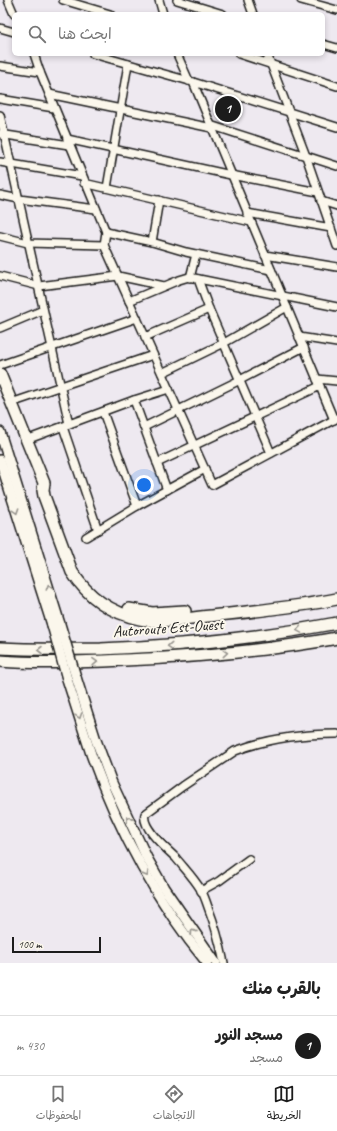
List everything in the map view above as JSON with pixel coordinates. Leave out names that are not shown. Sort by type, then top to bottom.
[{"type":"highway","points":[[0,374],[44,483],[42,490],[72,572],[79,584],[91,596],[106,606],[125,615],[142,620],[167,620],[302,605],[337,599]]},
{"type":"highway","points":[[41,478],[47,485],[69,550],[78,570],[88,583],[120,606],[135,611],[152,613],[206,610],[311,598],[337,593]]},
{"type":"highway","name":"Autoroute Est-Ouest","points":[[0,648],[38,650],[167,646],[278,634],[337,623]]},
{"type":"highway","name":"Autoroute Est-Ouest","points":[[0,661],[70,663],[165,659],[242,652],[337,638]]},
{"type":"main road","points":[[0,432],[72,678],[92,754],[122,827],[160,898],[207,963]]},
{"type":"main road","points":[[0,460],[56,625]]},
{"type":"main road","points":[[72,678],[112,783],[147,858],[164,888],[216,963]]},
{"type":"street","points":[[8,0],[13,12]]},
{"type":"street","points":[[63,0],[82,3],[105,12]]},
{"type":"street","points":[[159,0],[162,12]]},
{"type":"street","points":[[177,0],[216,12]]},
{"type":"street","points":[[248,0],[252,12]]},
{"type":"street","points":[[301,0],[337,10]]},
{"type":"street","points":[[0,28],[12,31]]},
{"type":"street","points":[[325,45],[337,48]]},
{"type":"street","points":[[35,56],[54,108],[106,232],[104,246],[212,485],[336,419],[320,386],[264,255],[211,126],[178,56]]},
{"type":"street","points":[[104,56],[191,81],[337,128]]},
{"type":"street","points":[[246,56],[337,86]]},
{"type":"street","points":[[268,56],[306,156],[337,245]]},
{"type":"street","points":[[107,188],[128,64]]},
{"type":"street","points":[[0,66],[40,72]]},
{"type":"street","points":[[49,94],[211,126],[337,166]]},
{"type":"street","points":[[0,99],[54,108]]},
{"type":"street","points":[[0,115],[2,134],[11,164],[52,347],[66,425],[98,530]]},
{"type":"street","points":[[2,134],[114,149],[231,175],[318,192]]},
{"type":"street","points":[[0,162],[83,179],[107,188],[251,222]]},
{"type":"street","points":[[0,195],[96,210]]},
{"type":"street","points":[[152,242],[159,200]]},
{"type":"street","points":[[321,201],[337,206]]},
{"type":"street","points":[[247,213],[331,228]]},
{"type":"street","points":[[106,232],[152,242],[196,254],[271,270]]},
{"type":"street","points":[[0,236],[28,243],[104,246]]},
{"type":"street","points":[[190,278],[196,254]]},
{"type":"street","points":[[264,255],[337,267]]},
{"type":"street","points":[[0,276],[39,286],[118,276],[165,286]]},
{"type":"street","points":[[129,302],[183,278],[190,278],[337,307]]},
{"type":"street","points":[[198,279],[209,309],[271,453]]},
{"type":"street","points":[[162,374],[224,343],[287,307]]},
{"type":"street","points":[[145,337],[209,309]]},
{"type":"street","points":[[0,328],[43,310]]},
{"type":"street","points":[[0,365],[137,318]]},
{"type":"street","points":[[299,337],[337,343]]},
{"type":"street","points":[[144,427],[304,348]]},
{"type":"street","points":[[11,403],[154,355]]},
{"type":"street","points":[[317,379],[337,382]]},
{"type":"street","points":[[157,463],[320,386]]},
{"type":"street","points":[[26,440],[134,400],[169,389]]},
{"type":"street","points":[[134,400],[167,490]]},
{"type":"street","points":[[103,412],[137,506]]},
{"type":"street","points":[[86,537],[137,506],[205,469]]},
{"type":"street","points":[[224,963],[221,945],[214,921],[202,891],[153,834],[145,819],[146,814],[182,786],[239,750],[288,738],[337,734]]},
{"type":"street","points":[[202,891],[219,881],[249,859]]},
{"type":"place","name":"مسجد النور","points":[[228,109]]}]
